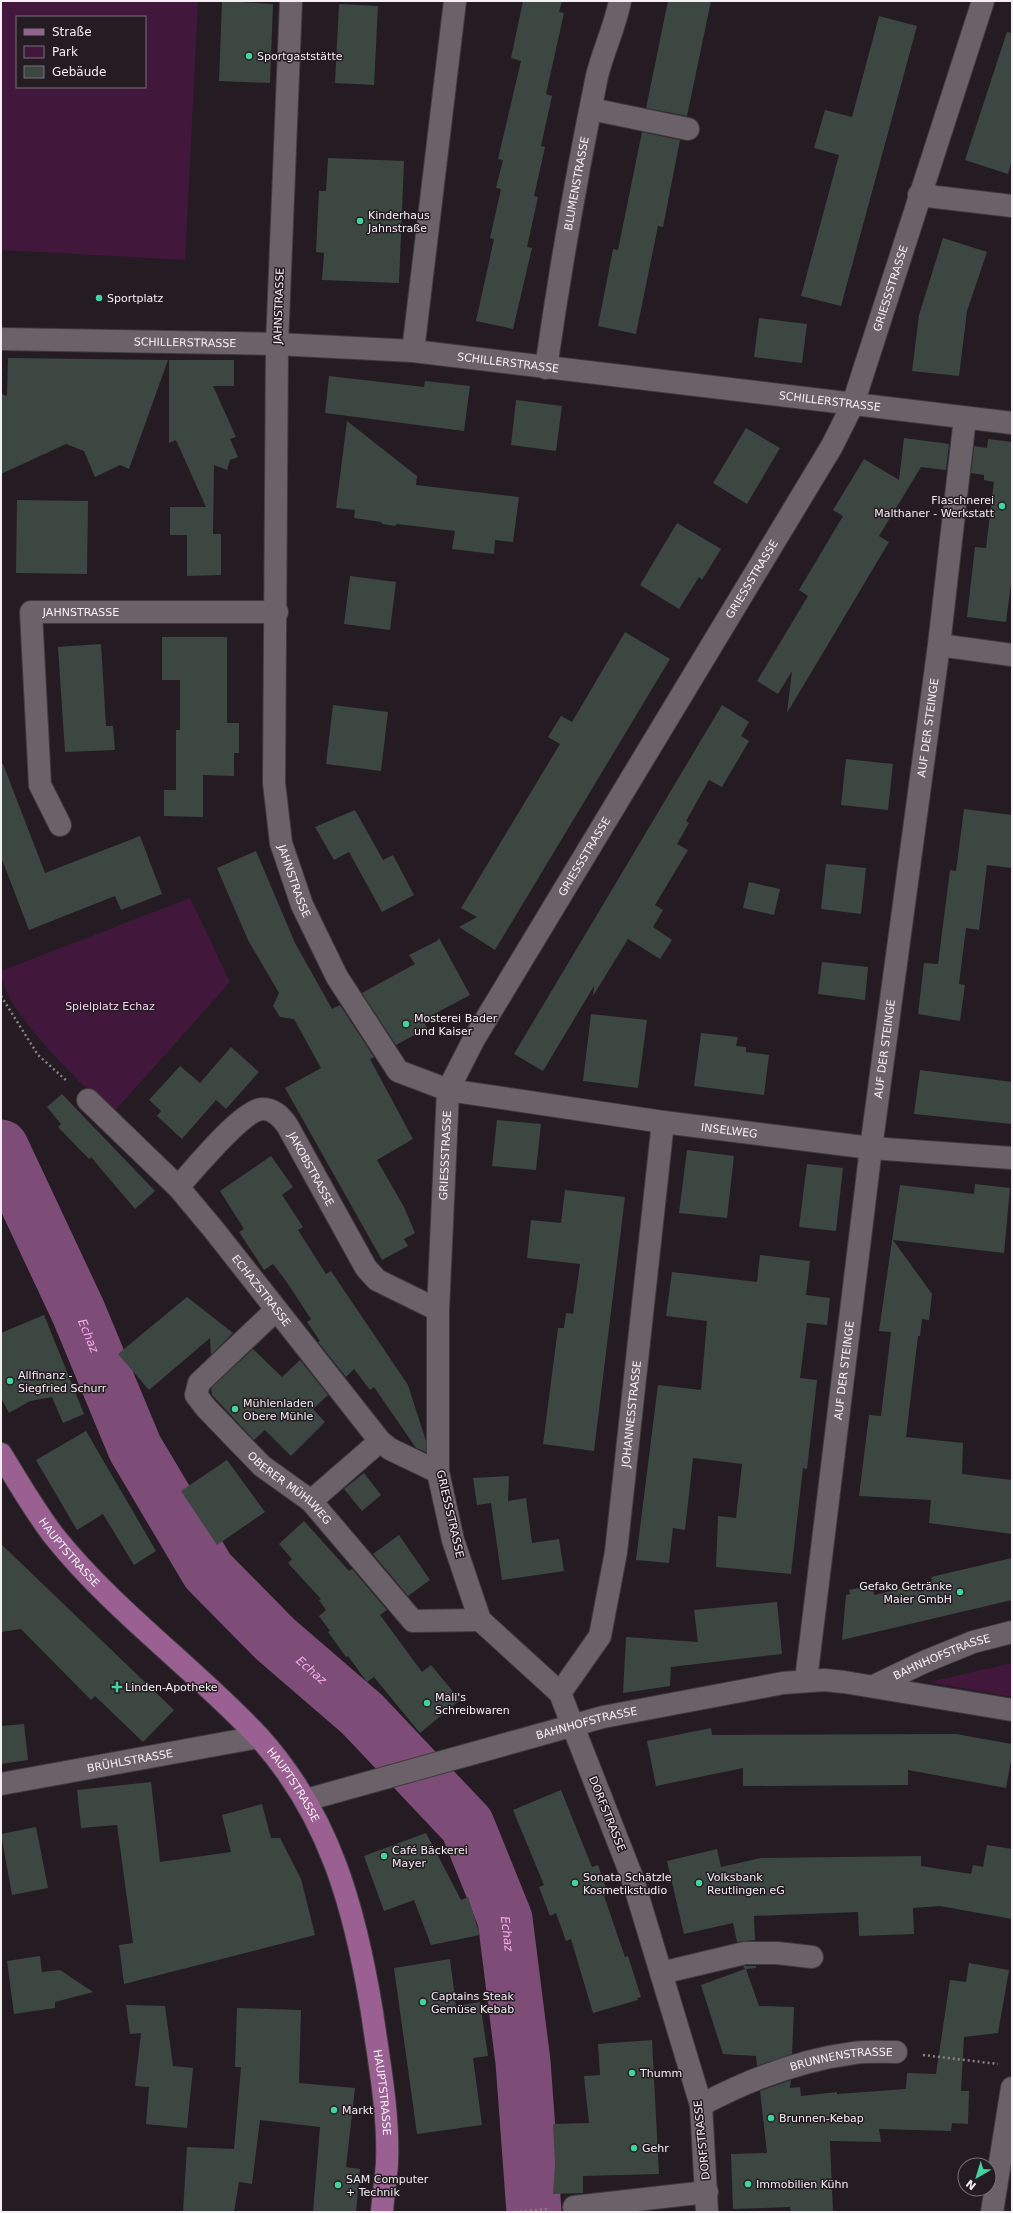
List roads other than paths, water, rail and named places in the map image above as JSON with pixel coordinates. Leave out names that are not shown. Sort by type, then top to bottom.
[{"type":"main road","name":"HAUPTSTRASSE","points":[[1,1454],[30,1504],[55,1537],[82,1568],[222,1699],[286,1768],[306,1800],[327,1842],[344,1884],[356,1927],[365,1972],[386,2112],[387,2162],[382,2212]]},
{"type":"street","name":"JAHNSTRASSE","points":[[291,1],[278,344],[274,783],[281,842],[302,905],[338,977],[398,1071],[448,1090]]},
{"type":"street","points":[[413,351],[455,1]]},
{"type":"street","name":"BLUMENSTRASSE","points":[[546,368],[563,256],[598,73],[617,17],[620,1]]},
{"type":"street","name":"GRIESSSTRASSE","points":[[572,1726],[560,1693],[480,1620],[453,1540],[438,1472],[438,1310],[448,1090],[474,1039],[783,529],[832,446],[853,404],[919,195],[983,1]]},
{"type":"street","points":[[591,109],[688,129]]},
{"type":"street","points":[[919,195],[1012,206]]},
{"type":"street","name":"SCHILLERSTRASSE","points":[[1,339],[278,344],[413,351],[1012,423]]},
{"type":"street","name":"AUF DER STEINGE","points":[[806,1680],[871,1148],[939,645],[965,418]]},
{"type":"street","name":"JAHNSTRASSE","points":[[60,825],[40,785],[31,612],[276,612]]},
{"type":"street","points":[[939,645],[1012,655]]},
{"type":"street","name":"INSELWEG","points":[[448,1090],[663,1122],[871,1148],[1012,1158]]},
{"type":"street","name":"ECHAZSTRASSE","points":[[88,1100],[178,1187],[214,1230],[380,1441],[390,1449],[438,1472]]},
{"type":"street","name":"JAKOBSTRASSE","points":[[178,1187],[246,1116],[263,1109],[272,1111],[287,1125],[366,1268],[377,1280],[438,1310]]},
{"type":"street","name":"JOHANNESSTRASSE","points":[[560,1693],[600,1636],[616,1552],[663,1122]]},
{"type":"street","name":"OBERER MÜHLWEG","points":[[276,1310],[199,1384],[196,1395],[206,1408],[262,1466],[311,1501],[413,1622],[480,1620]]},
{"type":"street","points":[[311,1501],[380,1441]]},
{"type":"street","name":"BAHNHOFSTRASSE","points":[[874,1686],[924,1662],[973,1642],[1012,1632]]},
{"type":"street","name":"BAHNHOFSTRASSE","points":[[306,1800],[603,1717],[806,1680],[824,1680],[874,1686],[1012,1710]]},
{"type":"street","name":"DORFSTRASSE","points":[[572,1726],[632,1877],[701,2105],[707,2202],[574,2207]]},
{"type":"street","name":"BRÜHLSTRASSE","points":[[1,1784],[258,1737]]},
{"type":"street","points":[[661,1972],[745,1953],[777,1953],[812,1957]]},
{"type":"street","name":"BRUNNENSTRASSE","points":[[701,2105],[748,2082],[796,2066],[854,2053],[896,2052]]},
{"type":"street","points":[[992,2212],[1012,2088]]},
{"type":"waterway","name":"Echaz","points":[[1,1147],[78,1311],[135,1448],[208,1571],[275,1639],[362,1714],[467,1825],[505,1919],[523,2062],[534,2212]]},
{"type":"place","name":"Sportgaststätte","points":[[249,56]]},
{"type":"place","name":"Kinderhaus Jahnstraße","points":[[360,221]]},
{"type":"place","name":"Sportplatz","points":[[99,298]]},
{"type":"place","name":"Flaschnerei Malthaner - Werkstatt","points":[[1002,506]]},
{"type":"place","name":"Mosterei Bader und Kaiser","points":[[406,1024]]},
{"type":"place","name":"Allfinanz - Siegfried Schurr","points":[[10,1381]]},
{"type":"place","name":"Mühlenladen Obere Mühle","points":[[235,1409]]},
{"type":"place","name":"Gefako Getränke Maier GmbH","points":[[960,1592]]},
{"type":"place","name":"Linden-Apotheke","points":[[117,1687]]},
{"type":"place","name":"Mali's Schreibwaren","points":[[427,1703]]},
{"type":"place","name":"Café Bäckerei Mayer","points":[[384,1856]]},
{"type":"place","name":"Sonata Schätzle Kosmetikstudio","points":[[575,1883]]},
{"type":"place","name":"Volksbank Reutlingen eG","points":[[699,1883]]},
{"type":"place","name":"Captains Steak Gemüse Kebab","points":[[423,2002]]},
{"type":"place","name":"Thumm","points":[[632,2073]]},
{"type":"place","name":"Markt","points":[[334,2110]]},
{"type":"place","name":"Brunnen-Kebap","points":[[771,2118]]},
{"type":"place","name":"Gehr","points":[[634,2148]]},
{"type":"place","name":"Immobilien Kühn","points":[[748,2184]]},
{"type":"place","name":"SAM Computer + Technik","points":[[338,2185]]},
{"type":"park label","name":"Spielplatz Echaz","points":[[110,1006]]}]
